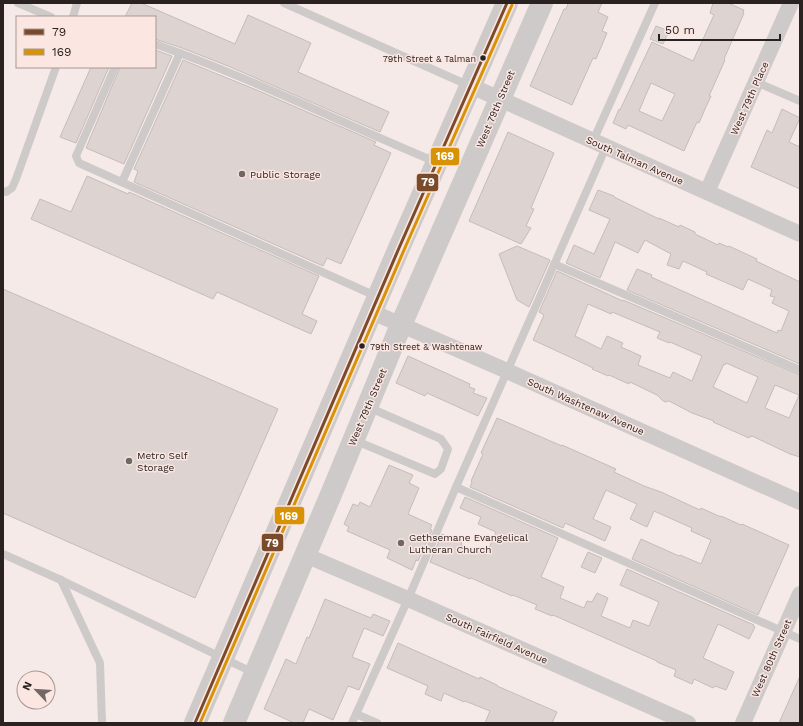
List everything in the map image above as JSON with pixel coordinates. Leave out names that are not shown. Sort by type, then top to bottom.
[{"type":"main road","points":[[195,723],[507,3]]},
{"type":"main road","name":"West 79th Street","points":[[234,723],[401,325],[542,3]]},
{"type":"street","name":"West 79th Place","points":[[708,192],[791,3]]},
{"type":"street","name":"South Talman Avenue","points":[[470,86],[800,234]]},
{"type":"street","name":"South Washtenaw Avenue","points":[[376,305],[401,325],[800,502]]},
{"type":"street","name":"South Fairfield Avenue","points":[[305,555],[688,723]]},
{"type":"street","name":"West 80th Street","points":[[743,723],[800,594]]},
{"type":"lane","points":[[18,3],[49,16]]},
{"type":"lane","points":[[73,16],[77,3]]},
{"type":"lane","points":[[284,3],[470,86]]},
{"type":"lane","points":[[352,723],[408,599],[554,264],[655,3]]},
{"type":"lane","points":[[156,44],[258,84],[437,162]]},
{"type":"lane","points":[[122,182],[180,53]]},
{"type":"lane","points":[[3,191],[6,192],[12,188],[56,68]]},
{"type":"lane","points":[[115,68],[76,156],[79,162],[376,305]]},
{"type":"lane","points":[[756,82],[800,101]]},
{"type":"lane","points":[[554,264],[800,370]]},
{"type":"lane","points":[[354,440],[435,474],[441,469],[448,449],[442,439],[367,406]]},
{"type":"lane","points":[[456,487],[800,639]]},
{"type":"lane","points":[[3,554],[61,580],[223,659],[255,673]]},
{"type":"lane","points":[[61,580],[100,663],[102,723]]},
{"type":"lane","points":[[356,714],[377,723]]},
{"type":"building","points":[[132,3],[141,3],[235,44],[248,15],[311,43],[298,72],[389,112],[380,132],[228,66],[156,39],[156,16],[126,16]]},
{"type":"building","points":[[568,3],[602,3],[598,12],[608,17],[602,31],[607,33],[596,59],[593,58],[572,105],[530,86]]},
{"type":"building","points":[[713,3],[728,3],[744,10],[724,59],[725,60],[709,96],[711,96],[684,151],[628,125],[626,129],[613,123],[652,42],[693,61],[714,15],[710,13]],"holes":[[[651,83],[675,94],[662,121],[639,111]]]},
{"type":"building","points":[[656,26],[669,31],[663,44],[650,39]]},
{"type":"building","points":[[156,50],[172,56],[124,164],[86,148],[120,68],[156,68]]},
{"type":"building","points":[[183,60],[376,142],[374,145],[391,153],[341,264],[327,258],[323,266],[134,182],[138,171],[134,169]]},
{"type":"building","points":[[91,68],[109,68],[76,143],[60,137]]},
{"type":"building","points":[[782,109],[800,118],[789,142],[800,147],[800,189],[751,167],[767,130],[772,133]]},
{"type":"building","points":[[508,132],[554,153],[531,208],[534,209],[526,226],[531,228],[521,244],[469,221]]},
{"type":"building","points":[[87,176],[128,194],[129,192],[319,276],[302,314],[317,321],[311,334],[217,292],[213,299],[31,219],[40,199],[71,212]]},
{"type":"building","points":[[598,190],[614,196],[659,219],[679,227],[680,225],[718,245],[719,243],[728,247],[729,246],[800,282],[800,364],[627,290],[637,269],[652,275],[651,277],[777,333],[778,330],[781,331],[789,311],[772,303],[775,297],[770,296],[772,290],[748,279],[743,290],[706,274],[707,272],[683,261],[679,269],[667,265],[671,254],[645,240],[638,253],[615,242],[600,278],[566,263],[574,245],[594,254],[610,219],[589,210]]},
{"type":"building","points":[[517,246],[550,260],[529,307],[517,300],[499,254]]},
{"type":"building","points":[[557,271],[623,301],[800,375],[800,457],[790,454],[752,436],[749,438],[713,422],[714,421],[692,413],[669,401],[665,402],[657,395],[630,382],[629,384],[609,375],[608,376],[533,340],[544,315],[539,312]],"holes":[[[588,304],[611,314],[612,312],[660,332],[657,338],[702,356],[692,381],[673,372],[670,378],[638,365],[641,356],[621,347],[623,343],[607,336],[601,349],[575,336]],[[726,363],[758,377],[747,403],[713,387],[724,364],[725,365]],[[775,385],[799,395],[789,418],[765,408]]]},
{"type":"building","name":"Metro Self Storage","points":[[3,289],[278,409],[195,598],[3,513]]},
{"type":"building","points":[[408,356],[470,384],[469,387],[475,389],[473,393],[487,398],[478,416],[427,393],[425,396],[396,383]]},
{"type":"building","points":[[497,418],[616,469],[614,472],[644,486],[700,510],[701,508],[741,525],[742,524],[789,545],[758,615],[632,559],[641,539],[701,564],[711,540],[691,531],[692,528],[654,511],[647,527],[630,519],[637,504],[606,490],[593,519],[611,527],[605,541],[565,523],[563,528],[470,487],[471,481],[483,454],[481,453]]},
{"type":"building","name":"Gethsemane Evangelical Lutheran Church","points":[[389,465],[413,475],[409,483],[419,488],[408,514],[432,525],[430,529],[432,530],[418,561],[416,560],[412,570],[387,558],[390,550],[347,531],[349,527],[344,524],[353,504],[358,506],[360,502],[370,507]]},
{"type":"building","points":[[465,497],[558,538],[541,577],[564,587],[560,598],[584,608],[587,601],[592,602],[597,593],[608,598],[601,616],[630,628],[633,620],[649,626],[659,602],[620,585],[627,569],[754,625],[753,626],[755,627],[749,639],[718,624],[703,658],[734,672],[726,690],[715,686],[713,688],[694,679],[692,684],[674,676],[676,670],[553,615],[552,616],[535,609],[537,605],[430,562],[442,534],[462,543],[461,545],[486,555],[496,532],[478,524],[481,517],[460,508]]},
{"type":"building","points":[[588,552],[602,558],[595,573],[581,567]]},
{"type":"building","points":[[325,599],[371,618],[373,614],[390,621],[383,636],[364,628],[352,657],[370,664],[359,690],[348,686],[333,720],[309,709],[303,723],[294,723],[264,709],[286,659],[296,664],[307,637],[309,638]]},
{"type":"building","points":[[398,643],[479,679],[480,677],[557,712],[552,723],[485,723],[490,711],[444,693],[441,701],[425,694],[428,686],[387,668]]},
{"type":"building","points":[[800,676],[800,723],[779,723]]},
{"type":"transit line","name":"79","points":[[195,723],[399,248],[507,3]]},
{"type":"transit line","name":"169","points":[[200,723],[404,250],[512,5]]},
{"type":"place","name":"79th Street & Talman","points":[[483,58]]},
{"type":"place","name":"Public Storage","points":[[242,174]]},
{"type":"place","name":"79th Street & Washtenaw","points":[[362,346]]},
{"type":"place","name":"Metro Self Storage","points":[[129,461]]},
{"type":"place","name":"Gethsemane Evangelical Lutheran Church","points":[[401,543]]}]
